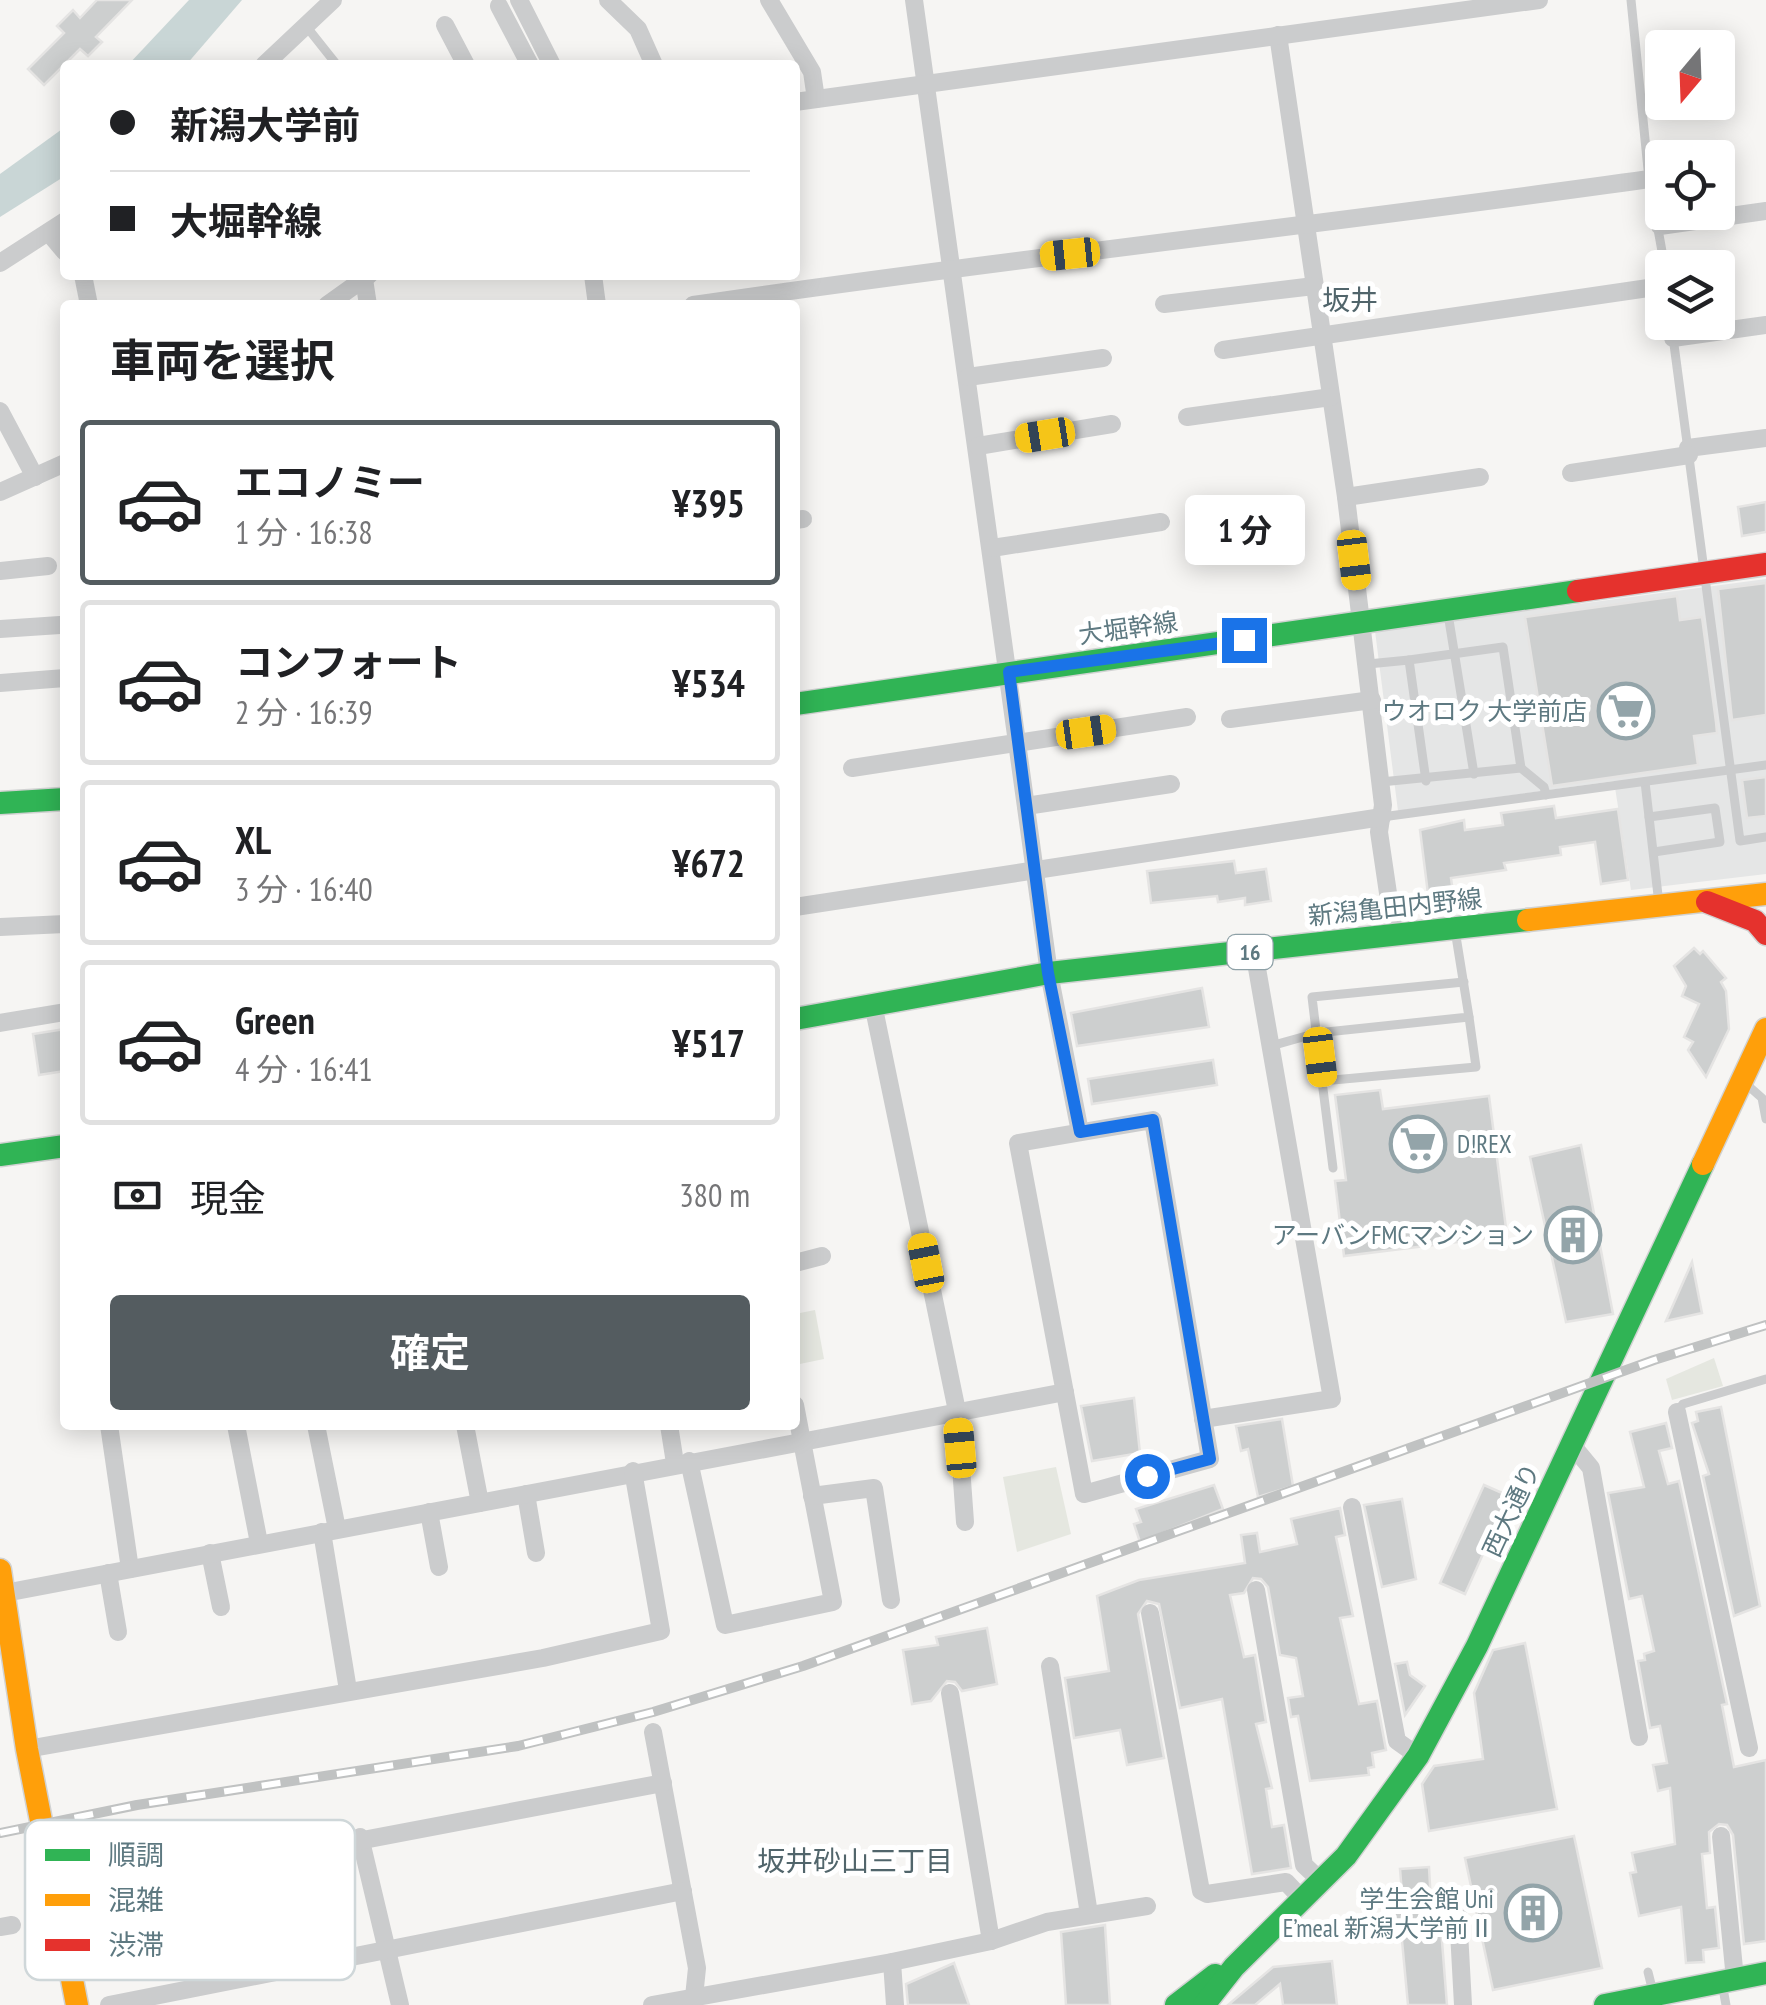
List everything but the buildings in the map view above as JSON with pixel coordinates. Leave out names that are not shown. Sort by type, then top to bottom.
[{"type":"street","points":[[269,60],[333,0]]},
{"type":"street","points":[[519,0],[549,60]]},
{"type":"street","points":[[608,0],[638,29],[652,60]]},
{"type":"street","points":[[769,0],[812,72],[816,99]]},
{"type":"street","points":[[914,0],[1048,973],[1080,1132]]},
{"type":"street","points":[[800,101],[1539,0]]},
{"type":"street","points":[[499,6],[527,60]]},
{"type":"street","points":[[445,25],[463,60]]},
{"type":"street","points":[[1278,35],[1368,664],[1381,782],[1379,832],[1394,934]]},
{"type":"street","points":[[727,300],[953,267],[1304,228],[1645,180]]},
{"type":"street","points":[[1735,215],[1766,211]]},
{"type":"street","points":[[0,263],[57,227]]},
{"type":"street","points":[[334,300],[362,280]]},
{"type":"street","points":[[1164,304],[1314,286]]},
{"type":"street","points":[[1223,350],[1645,288]]},
{"type":"street","points":[[1735,327],[1766,325]]},
{"type":"street","points":[[968,378],[1103,358]]},
{"type":"street","points":[[1187,417],[1331,397]]},
{"type":"street","points":[[0,411],[34,477]]},
{"type":"street","points":[[978,446],[1112,424]]},
{"type":"street","points":[[1571,473],[1766,438]]},
{"type":"street","points":[[0,492],[60,465]]},
{"type":"street","points":[[1346,496],[1480,477]]},
{"type":"street","points":[[992,548],[1160,522]]},
{"type":"street","name":"大堀幹線","points":[[800,703],[1766,564]]},
{"type":"street","points":[[0,571],[48,566]]},
{"type":"street","points":[[0,628],[60,625]]},
{"type":"street","points":[[0,683],[60,678]]},
{"type":"street","points":[[1230,719],[1372,700]]},
{"type":"street","points":[[852,768],[1187,717]]},
{"type":"street","points":[[1026,806],[1171,784]]},
{"type":"street","points":[[0,803],[60,798]]},
{"type":"street","points":[[800,906],[1382,817]]},
{"type":"street","name":"新潟亀田内野線","points":[[800,1017],[1048,973],[1766,894]]},
{"type":"street","points":[[1707,902],[1755,921],[1766,934]]},
{"type":"street","points":[[0,927],[60,924]]},
{"type":"street","points":[[1203,1419],[1332,1399],[1254,951]]},
{"type":"street","points":[[874,1004],[956,1410],[965,1522]]},
{"type":"street","points":[[0,1022],[60,1013]]},
{"type":"street","name":"西大通り","points":[[1207,2004],[1234,1967],[1304,1901],[1369,1827],[1418,1756],[1477,1646],[1742,1081],[1763,1045]]},
{"type":"street","points":[[1153,1120],[1210,1459],[1084,1494],[1018,1143],[1080,1132],[1153,1120]]},
{"type":"street","points":[[0,1155],[60,1147]]},
{"type":"street","points":[[800,1262],[822,1256]]},
{"type":"street","points":[[42,1820],[1,1586],[130,1569],[1064,1392]]},
{"type":"street","points":[[1678,1412],[1749,1748]]},
{"type":"street","points":[[109,1430],[130,1569]]},
{"type":"street","points":[[237,1430],[259,1543]]},
{"type":"street","points":[[317,1430],[348,1690]]},
{"type":"street","points":[[466,1430],[480,1504]]},
{"type":"street","points":[[671,1430],[725,1625],[833,1602],[800,1430]]},
{"type":"street","points":[[1572,1445],[1595,1467],[1639,1737]]},
{"type":"street","points":[[27,1749],[543,1658],[660,1631],[633,1471]]},
{"type":"street","points":[[812,1496],[874,1488],[891,1600]]},
{"type":"street","points":[[526,1494],[536,1553]]},
{"type":"street","points":[[1352,1507],[1398,1741],[1418,1756]]},
{"type":"street","points":[[429,1512],[439,1567]]},
{"type":"street","points":[[210,1552],[221,1608]]},
{"type":"street","points":[[108,1573],[118,1632]]},
{"type":"street","points":[[1256,1590],[1304,1864],[1322,1882]]},
{"type":"street","points":[[1150,1613],[1201,1891],[1207,1894],[1286,1882],[1304,1901]]},
{"type":"street","points":[[1050,1666],[1089,1914]]},
{"type":"street","points":[[950,1693],[991,1941]]},
{"type":"street","points":[[653,1732],[697,1968],[694,1996]]},
{"type":"street","points":[[355,1839],[663,1784]]},
{"type":"street","points":[[1721,1836],[1728,1980]]},
{"type":"street","points":[[360,1838],[400,2005]]},
{"type":"street","points":[[355,1956],[683,1890]]},
{"type":"street","points":[[1457,1895],[1464,2005]]},
{"type":"street","points":[[652,2005],[892,1962],[991,1941],[1046,1922],[1122,1913],[1147,1906]]},
{"type":"street","points":[[892,1962],[895,2005]]},
{"type":"street","name":"西大通り","points":[[1173,2001],[1234,1967]]},
{"type":"street","points":[[1605,2005],[1651,1984],[1728,1980],[1766,1973]]},
{"type":"street","points":[[72,1980],[76,2005]]},
{"type":"street","points":[[109,2005],[235,1980]]},
{"type":"lane","points":[[1630,0],[1645,141]]},
{"type":"lane","points":[[306,26],[333,60]]},
{"type":"lane","points":[[1673,340],[1740,841],[1766,837]]},
{"type":"lane","points":[[1448,612],[1474,774]]},
{"type":"lane","points":[[1368,664],[1504,647],[1521,768],[1544,786],[1546,795]]},
{"type":"lane","points":[[1409,660],[1426,781]]},
{"type":"lane","points":[[1382,817],[1766,764]]},
{"type":"lane","points":[[1381,782],[1426,781],[1521,768]]},
{"type":"lane","points":[[1645,782],[1659,906]]},
{"type":"lane","points":[[1649,817],[1715,808],[1718,827],[1720,842],[1654,852]]},
{"type":"lane","points":[[1718,827],[1738,824]]},
{"type":"lane","points":[[1322,1081],[1476,1067],[1455,928]]},
{"type":"lane","points":[[1333,1168],[1312,997],[1464,982]]},
{"type":"lane","points":[[1270,1046],[1317,1033],[1470,1017]]},
{"type":"lane","points":[[1742,1081],[1762,1098],[1766,1119]]},
{"type":"lane","points":[[1678,1412],[1683,1404],[1766,1379]]},
{"type":"lane","points":[[1726,2005],[1728,1980]]},
{"type":"shaded area","points":[[189,0],[242,0],[190,60],[133,60]]},
{"type":"shaded area","points":[[60,131],[60,179],[0,217],[0,174]]},
{"type":"shaded area","points":[[1766,579],[1766,874],[1631,890],[1614,781],[1398,811],[1375,631]]},
{"type":"shaded area","points":[[815,1310],[824,1359],[800,1364],[800,1313]]},
{"type":"shaded area","points":[[1714,1358],[1723,1386],[1672,1400],[1666,1379]]},
{"type":"shaded area","points":[[1056,1467],[1071,1534],[1017,1552],[1003,1477]]},
{"type":"railway","points":[[64,1820],[137,1805],[518,1746],[653,1712],[803,1666],[1654,1360],[1766,1325]]},
{"type":"railway","points":[[0,1833],[25,1828]]},
{"type":"traffic: fast","points":[[800,703],[1578,591]]},
{"type":"traffic: fast","points":[[0,803],[60,799]]},
{"type":"traffic: fast","points":[[800,1018],[1049,973],[1528,920]]},
{"type":"traffic: fast","points":[[0,1155],[60,1147]]},
{"type":"traffic: fast","points":[[1204,2005],[1234,1967],[1346,1856],[1418,1756],[1477,1646],[1703,1164]]},
{"type":"traffic: fast","points":[[1605,2005],[1766,1973]]},
{"type":"traffic: fast","points":[[1176,2005],[1215,1975]]},
{"type":"traffic: slow","points":[[1528,920],[1766,894]]},
{"type":"traffic: slow","points":[[1703,1164],[1766,1029]]},
{"type":"traffic: slow","points":[[0,1570],[41,1820]]},
{"type":"traffic: slow","points":[[72,1980],[77,2005]]},
{"type":"traffic: jam","points":[[1578,591],[1766,564]]},
{"type":"traffic: jam","points":[[1707,902],[1755,921],[1766,934]]},
{"type":"place","name":"ウオロク 大学前店","points":[[1626,711]]},
{"type":"place","name":"D!REX","points":[[1418,1144]]},
{"type":"place","name":"アーバンFMCマンション","points":[[1573,1235]]},
{"type":"place","name":"学生会館 Uni E’meal 新潟大学前Ⅱ","points":[[1533,1913]]},
{"type":"district","name":"坂井","points":[[1350,300]]},
{"type":"district","name":"坂井砂山三丁目","points":[[855,1861]]},
{"type":"route","points":[[1147,1476],[1210,1459],[1153,1120],[1080,1132],[1048,973],[1009,672],[1244,640]]}]
